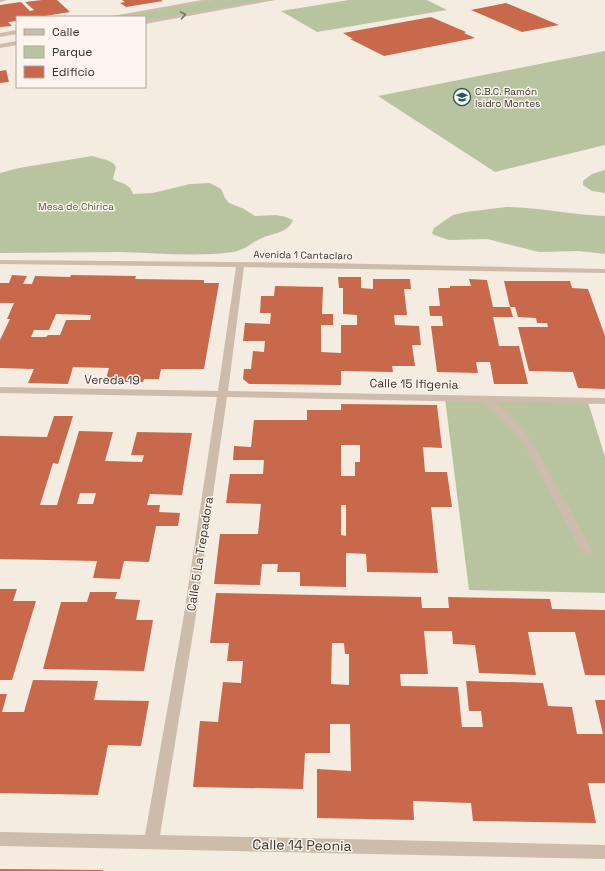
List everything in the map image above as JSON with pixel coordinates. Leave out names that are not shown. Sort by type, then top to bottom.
[{"type":"street","points":[[0,1],[5,0]]},
{"type":"street","points":[[115,16],[211,0]]},
{"type":"street","points":[[146,22],[273,0]]},
{"type":"street","points":[[0,35],[16,32]]},
{"type":"street","points":[[0,46],[16,43]]},
{"type":"street","name":"Avenida 1 Cantaclaro","points":[[0,262],[240,264],[605,271]]},
{"type":"street","name":"Calle 5 La Trepadora","points":[[151,842],[190,621],[223,395],[240,264]]},
{"type":"street","name":"Vereda 19","points":[[0,390],[223,395]]},
{"type":"street","name":"Calle 15 Ifigenia","points":[[223,395],[605,401]]},
{"type":"street","points":[[486,398],[517,428],[530,446],[588,553]]},
{"type":"street","name":"Calle 14 Peonia","points":[[0,838],[605,852]]},
{"type":"green space","points":[[211,0],[273,0],[146,22],[146,16],[115,16]]},
{"type":"green space","points":[[349,0],[427,0],[447,10],[317,32],[281,11]]},
{"type":"green space","points":[[605,51],[605,145],[495,172],[378,96]]},
{"type":"green space","name":"Mesa de Chirica","points":[[92,156],[113,163],[116,167],[113,179],[130,188],[133,194],[153,193],[190,184],[210,183],[221,189],[229,203],[244,209],[255,216],[276,215],[293,220],[291,225],[283,231],[264,237],[245,248],[233,252],[191,254],[121,252],[0,253],[0,173],[19,168]]},
{"type":"green space","points":[[605,170],[605,193],[592,191],[583,185],[583,181],[592,174]]},
{"type":"green space","points":[[506,207],[531,208],[605,216],[605,254],[579,251],[539,252],[487,239],[449,240],[432,233],[434,228],[453,215]]},
{"type":"green space","points":[[445,398],[588,402],[605,457],[605,593],[469,590]]},
{"type":"building","points":[[57,0],[70,12],[45,16],[16,16],[16,21],[8,22],[12,26],[0,27],[0,5],[21,2],[30,11],[34,10],[25,2]]},
{"type":"building","points":[[122,0],[163,1],[126,7],[120,3],[125,2]]},
{"type":"building","points":[[506,3],[559,25],[522,32],[471,10]]},
{"type":"building","points":[[431,17],[466,32],[464,33],[475,38],[384,56],[350,39],[353,39],[343,33]]},
{"type":"building","points":[[6,70],[9,82],[0,83],[0,71]]},
{"type":"building","points":[[12,275],[27,276],[23,284],[32,284],[35,276],[70,277],[71,275],[136,276],[135,279],[204,280],[204,283],[219,283],[204,369],[161,369],[159,379],[144,379],[143,382],[105,382],[109,368],[73,367],[68,384],[28,383],[34,369],[0,368],[0,340],[10,319],[7,319],[14,303],[0,303],[0,283],[9,283]],"holes":[[[56,314],[91,315],[90,320],[66,320],[60,335],[31,337],[34,330],[49,330]]]},
{"type":"building","points":[[338,277],[361,277],[361,288],[373,289],[373,279],[410,279],[411,289],[404,289],[407,315],[394,315],[395,325],[419,326],[421,345],[412,345],[415,366],[392,366],[393,372],[341,371],[341,385],[249,384],[243,379],[244,369],[251,369],[253,351],[264,352],[265,341],[243,341],[245,323],[270,324],[271,313],[260,313],[261,296],[274,296],[275,286],[323,287],[322,314],[333,314],[333,325],[321,325],[321,352],[341,353],[341,325],[357,325],[357,315],[343,314],[343,288],[339,288]]},
{"type":"building","points":[[469,279],[487,280],[493,307],[510,307],[513,317],[493,317],[499,346],[519,346],[528,384],[494,384],[490,362],[476,362],[478,373],[437,372],[431,326],[443,326],[442,316],[430,316],[429,306],[440,306],[438,288],[450,288],[450,286],[471,286]]},
{"type":"building","points":[[504,281],[570,281],[572,288],[588,289],[605,336],[605,389],[578,388],[573,372],[529,371],[518,327],[548,327],[547,323],[537,323],[536,318],[518,317],[515,307],[510,307]]},
{"type":"building","points":[[341,404],[437,405],[442,448],[423,447],[425,472],[447,472],[452,507],[431,507],[438,573],[367,572],[366,554],[346,553],[346,587],[300,586],[300,572],[277,572],[278,564],[262,564],[260,585],[214,584],[220,534],[258,534],[261,504],[226,503],[230,474],[263,474],[264,460],[233,460],[234,446],[251,447],[254,420],[307,420],[307,410],[341,410]],"holes":[[[341,445],[360,445],[360,462],[355,462],[355,476],[341,476]],[[341,505],[346,505],[346,536],[341,535]]]},
{"type":"building","points":[[54,416],[73,416],[58,464],[53,463],[40,505],[57,505],[79,431],[113,432],[105,461],[142,462],[144,455],[131,455],[137,432],[192,433],[182,495],[150,494],[147,505],[160,505],[159,512],[180,513],[178,526],[156,526],[149,562],[124,561],[120,579],[93,578],[97,561],[0,559],[0,436],[47,437]],"holes":[[[80,493],[96,493],[93,504],[77,504]]]},
{"type":"building","points":[[0,589],[17,589],[13,601],[36,601],[12,680],[0,680]]},
{"type":"building","points":[[90,592],[117,592],[115,599],[140,600],[136,620],[153,620],[144,671],[43,669],[61,602],[87,602]]},
{"type":"building","points":[[216,593],[421,597],[422,608],[449,608],[448,597],[550,599],[552,609],[605,610],[605,675],[585,675],[575,632],[528,632],[536,675],[479,673],[475,645],[453,644],[452,631],[424,631],[428,674],[400,674],[401,686],[458,687],[462,727],[483,727],[481,711],[469,711],[466,681],[543,683],[548,706],[572,707],[577,734],[603,734],[595,700],[605,700],[605,783],[588,783],[596,823],[473,821],[471,803],[413,801],[414,820],[317,818],[317,769],[351,771],[350,724],[330,724],[330,753],[305,753],[303,789],[193,787],[200,721],[218,722],[223,682],[241,683],[243,661],[227,661],[229,643],[210,643]],"holes":[[[332,643],[344,643],[345,654],[349,654],[349,685],[331,684]]]},
{"type":"building","points":[[33,680],[98,681],[94,700],[149,701],[141,746],[108,745],[98,795],[0,793],[0,694],[7,694],[2,712],[24,712]]},
{"type":"building","points":[[0,869],[103,870],[103,871],[0,871]]},
{"type":"place","name":"C.B.C. Ramón Isidro Montes","points":[[462,97]]}]
